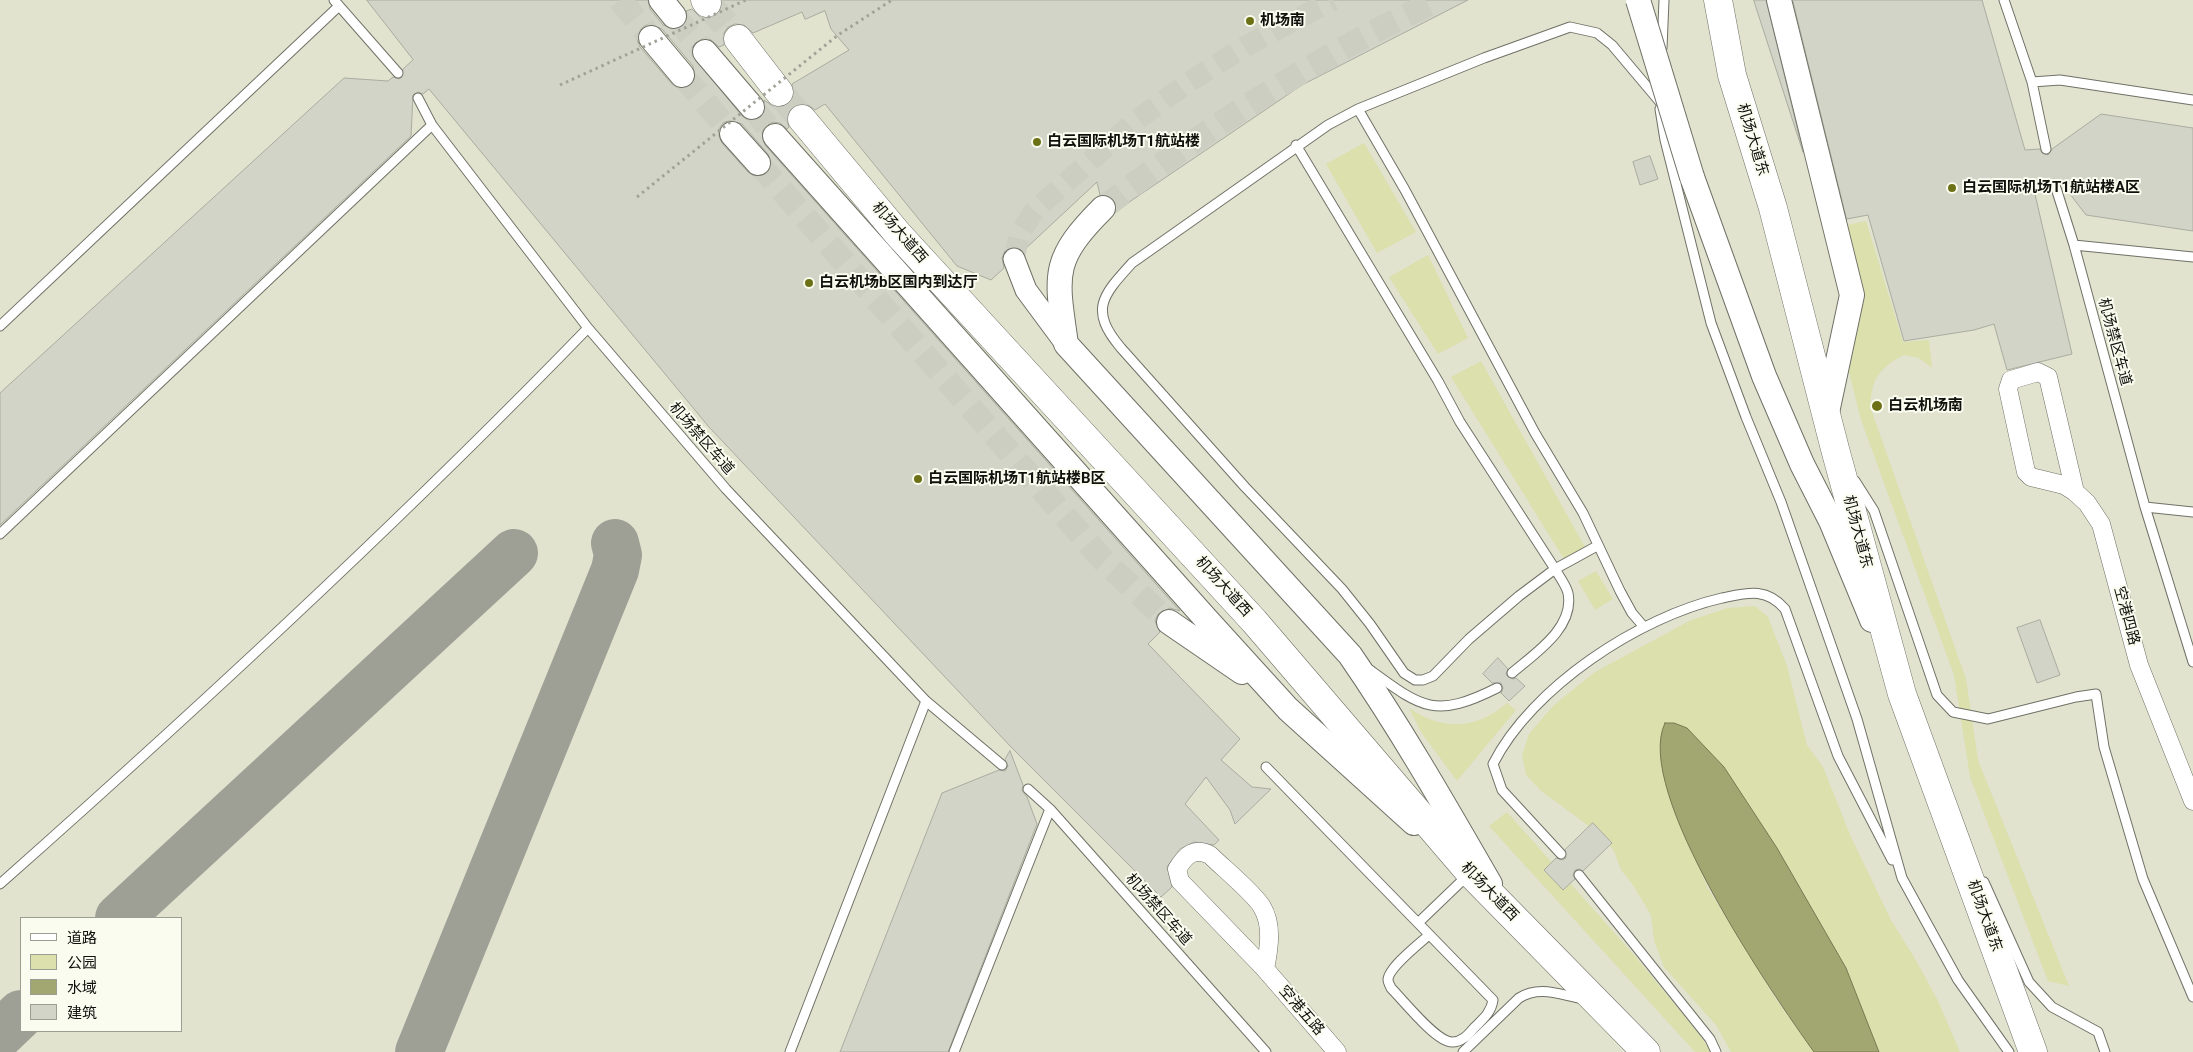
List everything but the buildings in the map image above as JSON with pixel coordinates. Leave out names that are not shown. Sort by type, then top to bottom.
[{"type":"highway","name":"机场大道东","points":[[1718,0],[1732,75],[1773,208],[1834,449],[1902,694],[2033,1052]]},
{"type":"highway","points":[[738,39],[779,92]]},
{"type":"highway","name":"机场大道西","points":[[802,119],[898,234],[1254,621],[1470,873],[1646,1052]]},
{"type":"main road","points":[[1638,0],[1692,177],[1764,376],[1802,464],[1831,522],[1902,694]]},
{"type":"main road","points":[[1779,0],[1852,294],[1826,417]]},
{"type":"main road","points":[[651,38],[682,76]]},
{"type":"main road","points":[[705,52],[752,107]]},
{"type":"main road","points":[[732,134],[758,163]]},
{"type":"main road","points":[[776,136],[1288,709]]},
{"type":"main road","points":[[1103,208],[1077,234],[1061,263],[1059,291],[1066,344],[1182,468],[1350,655],[1384,704],[1432,783],[1503,907]]},
{"type":"main road","points":[[1169,622],[1242,672],[1288,709],[1470,873]]},
{"type":"street","points":[[1014,259],[1026,290],[1066,344]]},
{"type":"street","name":"空港四路","points":[[2075,492],[2048,377],[2042,372],[2011,380],[2008,386],[2023,466],[2030,477],[2064,485],[2075,492],[2087,503],[2101,524],[2139,665],[2193,801]]},
{"type":"street","name":"空港五路","points":[[1265,969],[1269,937],[1268,921],[1262,906],[1210,854],[1198,850],[1193,851],[1177,869],[1180,881],[1265,969],[1337,1052]]},
{"type":"lane","points":[[1664,0],[1660,102],[1665,140],[1711,323],[1746,417],[1782,502],[1857,719],[1902,878]]},
{"type":"lane","points":[[2004,0],[2032,82],[2046,149]]},
{"type":"lane","points":[[0,326],[337,3],[398,73]]},
{"type":"lane","points":[[1597,546],[1555,569],[1495,615],[1433,676],[1423,680],[1415,680],[1404,673],[1370,624],[1342,589],[1245,487],[1107,332],[1101,314],[1105,298],[1114,283],[1132,264],[1296,145],[1328,124],[1358,109],[1484,58],[1570,27],[1596,33],[1612,45],[1660,102]]},
{"type":"lane","points":[[2032,82],[2060,80],[2193,100]]},
{"type":"lane","name":"机场禁区车道","points":[[418,98],[432,125],[588,328],[726,490],[926,701],[1002,765]]},
{"type":"lane","points":[[1358,109],[1404,190],[1535,433],[1583,513],[1597,546],[1632,613],[1644,627]]},
{"type":"lane","points":[[0,534],[432,125]]},
{"type":"lane","points":[[1296,145],[1438,381],[1460,422],[1555,569],[1568,593],[1567,615],[1560,629],[1512,673]]},
{"type":"lane","name":"机场禁区车道","points":[[2055,185],[2074,245],[2145,507],[2193,662]]},
{"type":"lane","points":[[2074,245],[2193,257]]},
{"type":"lane","points":[[0,884],[179,725],[501,418],[588,328]]},
{"type":"lane","points":[[1834,449],[1874,511],[1937,695],[1953,712],[1988,719],[2096,694],[2104,747],[2143,879],[2193,997]]},
{"type":"lane","points":[[2145,507],[2193,512]]},
{"type":"lane","points":[[1561,854],[1502,790],[1493,764],[1503,744],[1527,716],[1597,654],[1644,627],[1707,602],[1754,592],[1777,600],[1785,609],[1838,756],[1958,980],[2009,1052]]},
{"type":"lane","points":[[1350,655],[1404,695],[1424,704],[1444,707],[1461,703],[1497,688]]},
{"type":"lane","points":[[790,1052],[926,701]]},
{"type":"lane","points":[[1266,767],[1493,1000],[1492,1008],[1463,1040],[1451,1042],[1440,1038],[1391,988],[1388,980],[1390,972],[1429,935]]},
{"type":"lane","name":"机场禁区车道","points":[[1028,789],[1050,809],[1266,1052]]},
{"type":"lane","points":[[1937,789],[1977,868],[2029,982],[2052,1007],[2098,1032],[2105,1052]]},
{"type":"lane","points":[[954,1052],[1050,809]]},
{"type":"lane","points":[[1418,923],[1470,873]]},
{"type":"lane","points":[[1579,875],[1710,1039],[1716,1052]]},
{"type":"lane","points":[[1463,1052],[1514,1001],[1530,991],[1541,990],[1595,1002]]},
{"type":"path","points":[[560,85],[746,0]]},
{"type":"path","points":[[637,197],[838,35],[892,0]]},
{"type":"shaded area","points":[[0,0],[2193,0],[2193,1052],[0,1052]]},
{"type":"green space","points":[[1364,143],[1416,232],[1377,253],[1326,164]]},
{"type":"green space","points":[[1866,221],[1903,342],[1929,340],[1932,368],[1919,358],[1904,355],[1895,360],[1882,370],[1874,383],[1871,409],[1966,679],[1978,760],[2069,986],[2048,981],[1970,777],[1954,675],[1861,420],[1848,368],[1842,226]]},
{"type":"green space","points":[[1428,255],[1468,338],[1438,354],[1389,277]]},
{"type":"green space","points":[[1481,361],[1585,547],[1564,559],[1451,377]]},
{"type":"green space","points":[[1596,571],[1613,599],[1595,610],[1578,581]]},
{"type":"green space","points":[[1755,606],[1768,617],[1787,666],[1807,745],[1823,767],[1851,837],[1891,920],[1939,1003],[1960,1052],[1879,1052],[1846,968],[1777,848],[1673,806],[1708,888],[1776,999],[1814,1052],[1731,1052],[1716,1025],[1664,967],[1654,941],[1651,915],[1631,882],[1621,870],[1614,851],[1597,832],[1541,791],[1526,775],[1522,755],[1529,734],[1553,706],[1595,672],[1691,620],[1728,608]]},
{"type":"green space","points":[[1507,703],[1516,710],[1457,781],[1421,732],[1409,708],[1434,721],[1459,724],[1471,723],[1483,718]]},
{"type":"green space","points":[[1507,812],[1634,955],[1699,1034],[1711,1052],[1695,1052],[1489,826]]},
{"type":"water","points":[[1665,723],[1674,723],[1687,728],[1724,767],[1777,848],[1846,968],[1879,1052],[1814,1052],[1769,986],[1740,941],[1687,842],[1669,795],[1660,754]]},
{"type":"taxiway","points":[[419,1052],[615,570],[618,555],[615,543]]},
{"type":"taxiway","points":[[120,917],[514,553]]},
{"type":"taxiway","points":[[0,1034],[20,1015]]},
{"type":"tunnel","points":[[620,0],[651,38]]},
{"type":"tunnel","points":[[1014,259],[1020,233],[1034,211],[1134,122],[1189,82],[1246,46],[1333,0]]},
{"type":"tunnel","points":[[1103,208],[1223,121],[1307,69],[1393,22],[1438,0]]},
{"type":"tunnel","points":[[707,3],[738,39]]},
{"type":"tunnel","points":[[674,16],[705,52]]},
{"type":"tunnel","points":[[682,75],[732,134]]},
{"type":"tunnel","points":[[779,92],[802,119]]},
{"type":"tunnel","points":[[752,107],[775,136]]},
{"type":"tunnel","points":[[758,163],[1104,561],[1169,622]]},
{"type":"place","name":"机场南","points":[[1250,21]]},
{"type":"place","name":"白云国际机场T1航站楼","points":[[1037,142]]},
{"type":"place","name":"白云国际机场T1航站楼A区","points":[[1952,188]]},
{"type":"place","name":"白云机场b区国内到达厅","points":[[809,283]]},
{"type":"place","name":"白云机场南","points":[[1877,406]]},
{"type":"place","name":"白云国际机场T1航站楼B区","points":[[918,479]]}]
